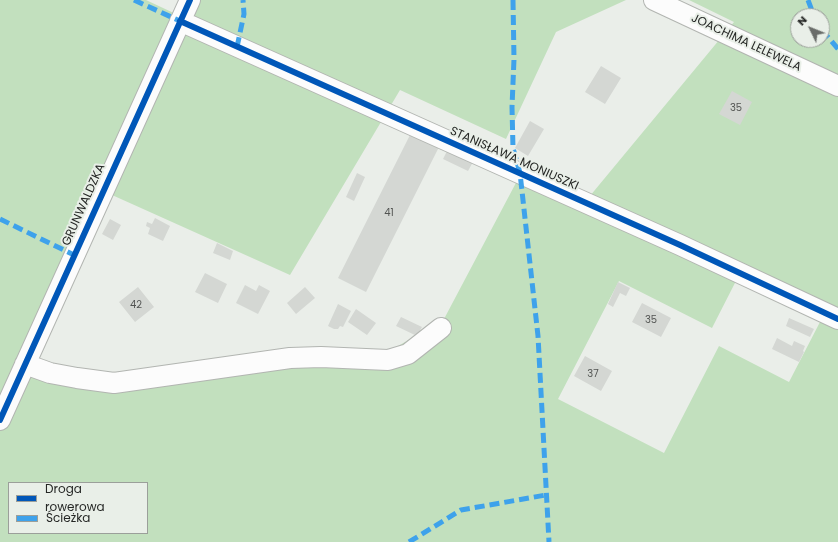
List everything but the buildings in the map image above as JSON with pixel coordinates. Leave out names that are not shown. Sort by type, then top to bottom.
[{"type":"street","name":"GRUNWALDZKA","points":[[0,420],[190,0]]},
{"type":"street","name":"JOACHIMA LELEWELA","points":[[654,0],[838,86]]},
{"type":"street","name":"STANISŁAWA MONIUSZKI","points":[[180,21],[680,245],[838,319]]},
{"type":"street","points":[[25,364],[50,373],[114,382],[290,358],[321,357],[388,360],[408,354],[441,328]]},
{"type":"green space","points":[[0,0],[146,0],[178,15],[184,0],[626,0],[556,32],[506,139],[400,90],[290,275],[112,195],[35,361],[114,376],[388,352],[444,319],[518,179],[580,208],[734,22],[689,0],[838,0],[838,542],[0,542]],"holes":[[[737,279],[820,322],[789,382],[719,346],[664,453],[558,399],[619,281],[712,328]]]},
{"type":"marked path","points":[[134,0],[180,21]]},
{"type":"marked path","points":[[237,47],[244,14],[243,0]]},
{"type":"marked path","points":[[513,0],[513,148],[520,173],[538,336],[549,542]]},
{"type":"marked path","points":[[808,0],[811,8]]},
{"type":"marked path","points":[[830,40],[838,49]]},
{"type":"marked path","points":[[0,219],[74,255]]},
{"type":"marked path","points":[[409,542],[461,510],[546,495]]},
{"type":"cycle path","points":[[0,420],[190,0]]},
{"type":"cycle path","points":[[180,21],[680,245],[838,319]]}]
